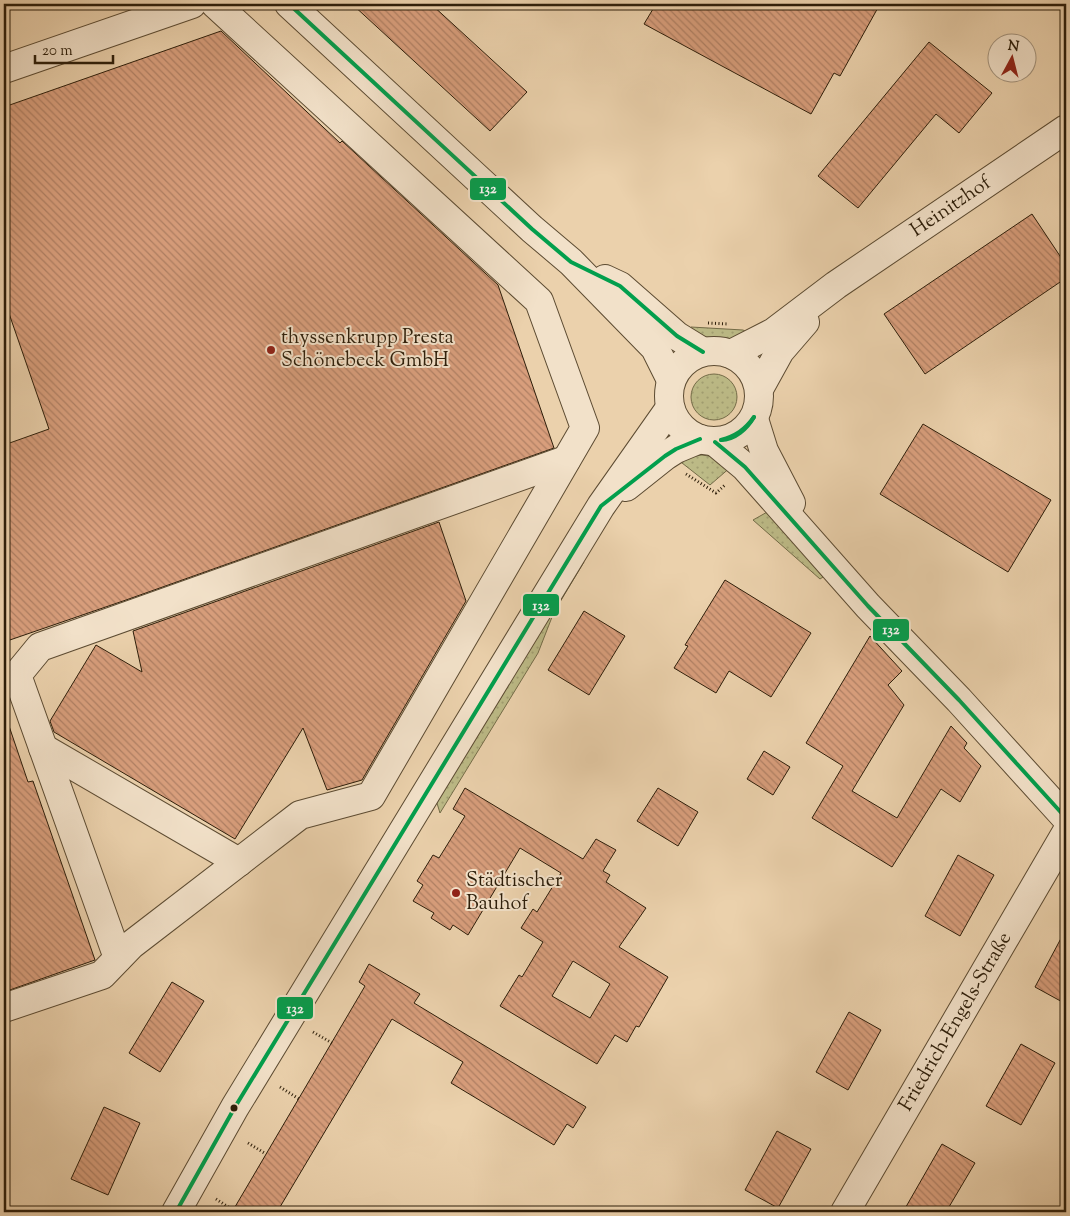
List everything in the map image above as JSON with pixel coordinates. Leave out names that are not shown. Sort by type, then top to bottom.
[{"type":"street","points":[[4,69],[192,4]]},
{"type":"street","points":[[4,1008],[102,974],[130,945],[300,815],[371,796],[585,428],[539,300],[215,4]]},
{"type":"street","points":[[289,4],[532,229],[571,262],[656,348],[671,380]]},
{"type":"street","name":"Heinitzhof","points":[[731,354],[774,332],[836,285],[1066,129]]},
{"type":"street","points":[[571,262],[620,286],[677,336],[704,352]]},
{"type":"street","name":"Heinitzhof","points":[[759,389],[780,351],[836,285]]},
{"type":"street","points":[[601,506],[676,449],[708,440],[730,439],[744,431],[754,419],[759,404],[759,389],[756,378],[741,359],[717,350],[704,352],[690,358],[679,367],[671,380],[668,394],[670,408],[676,422],[687,432],[708,440],[745,467],[868,606],[959,700],[1066,818]]},
{"type":"street","points":[[176,1212],[240,1099],[601,506],[670,408]]},
{"type":"street","points":[[754,419],[764,451],[812,541]]},
{"type":"street","points":[[118,958],[17,675],[40,647],[566,460]]},
{"type":"street","points":[[43,748],[239,862]]},
{"type":"street","name":"Friedrich-Engels-Straße","points":[[846,1212],[1066,833]]},
{"type":"path","points":[[685,473],[716,493]]},
{"type":"path","points":[[314,1032],[332,1043]]},
{"type":"path","points":[[280,1087],[299,1099]]},
{"type":"path","points":[[248,1143],[266,1154]]},
{"type":"path","points":[[216,1199],[234,1210]]},
{"type":"shaded area","points":[[691,327],[743,330],[747,332],[728,340],[704,338],[686,332]]},
{"type":"shaded area","points":[[710,374],[718,374],[727,378],[733,384],[737,397],[733,410],[727,416],[718,420],[710,420],[701,416],[695,410],[691,401],[691,393],[695,384],[701,378]]},
{"type":"shaded area","points":[[702,455],[715,457],[732,466],[710,485],[677,459]]},
{"type":"shaded area","points":[[769,511],[823,577],[820,579],[753,520]]},
{"type":"shaded area","points":[[581,560],[584,562],[554,612],[538,653],[440,813],[436,800]]},
{"type":"building","points":[[352,4],[431,4],[527,92],[490,131]]},
{"type":"building","points":[[656,4],[880,4],[840,76],[834,73],[811,114],[644,24]]},
{"type":"building","name":"thyssenkrupp Presta Schönebeck GmbH","points":[[221,31],[340,143],[342,141],[498,285],[554,448],[4,642],[4,445],[49,429],[4,299],[4,107]]},
{"type":"building","points":[[929,42],[992,93],[959,133],[936,114],[858,208],[818,176]]},
{"type":"building","points":[[1032,214],[1066,265],[1066,278],[925,374],[884,314]]},
{"type":"building","points":[[923,424],[1051,500],[1008,572],[880,494]]},
{"type":"building","points":[[439,522],[466,601],[362,780],[327,790],[303,728],[235,839],[54,732],[50,721],[96,645],[142,672],[133,631]]},
{"type":"building","points":[[725,580],[811,633],[771,697],[729,671],[716,693],[674,668],[688,646],[685,645]]},
{"type":"building","points":[[584,611],[625,636],[589,695],[548,670]]},
{"type":"building","points":[[870,636],[902,671],[888,685],[904,705],[852,791],[897,818],[951,726],[967,743],[964,748],[981,766],[960,802],[941,789],[892,867],[812,818],[843,766],[806,743]]},
{"type":"building","points":[[7,720],[28,782],[33,781],[95,960],[4,992],[4,721]]},
{"type":"building","points":[[764,751],[790,767],[773,795],[747,779]]},
{"type":"building","points":[[465,788],[583,859],[596,839],[616,850],[603,871],[610,875],[606,882],[646,908],[619,947],[668,977],[639,1027],[636,1026],[627,1042],[615,1035],[597,1064],[500,1006],[519,975],[522,977],[543,942],[521,928],[533,909],[537,912],[561,873],[520,848],[468,935],[453,925],[450,930],[431,918],[434,913],[413,901],[423,885],[417,881],[433,855],[439,858],[465,816],[453,809]],"holes":[[[573,961],[610,984],[590,1018],[552,996]]]},
{"type":"building","points":[[658,788],[698,812],[678,846],[637,821]]},
{"type":"building","points":[[958,855],[994,875],[960,936],[925,916]]},
{"type":"building","points":[[1066,929],[1066,1004],[1035,987]]},
{"type":"building","points":[[369,964],[420,994],[414,1003],[586,1107],[573,1128],[567,1124],[554,1145],[451,1083],[463,1062],[392,1019],[277,1212],[232,1212],[365,986],[359,982]]},
{"type":"building","points":[[172,982],[204,1001],[160,1072],[129,1053]]},
{"type":"building","points":[[849,1012],[881,1030],[848,1090],[816,1072]]},
{"type":"building","points":[[1021,1044],[1055,1063],[1021,1125],[986,1106]]},
{"type":"building","points":[[104,1107],[140,1123],[108,1195],[71,1179]]},
{"type":"building","points":[[777,1131],[811,1149],[778,1208],[745,1190]]},
{"type":"building","points":[[942,1144],[975,1163],[946,1212],[903,1212]]},
{"type":"transit line","name":"132","points":[[289,4],[532,229],[571,262],[620,286],[677,336],[703,352]]},
{"type":"transit line","name":"132","points":[[721,440],[739,432],[754,417]]},
{"type":"transit line","name":"132","points":[[721,440],[726,440],[740,433],[754,417]]},
{"type":"transit line","name":"132","points":[[176,1212],[235,1107],[601,506],[665,456],[700,439]]},
{"type":"transit line","name":"132","points":[[715,442],[745,467],[868,606],[959,700],[1066,818]]},
{"type":"place","name":"thyssenkrupp Presta Schönebeck GmbH","points":[[271,350]]},
{"type":"place","name":"Städtischer Bauhof","points":[[456,893]]}]
